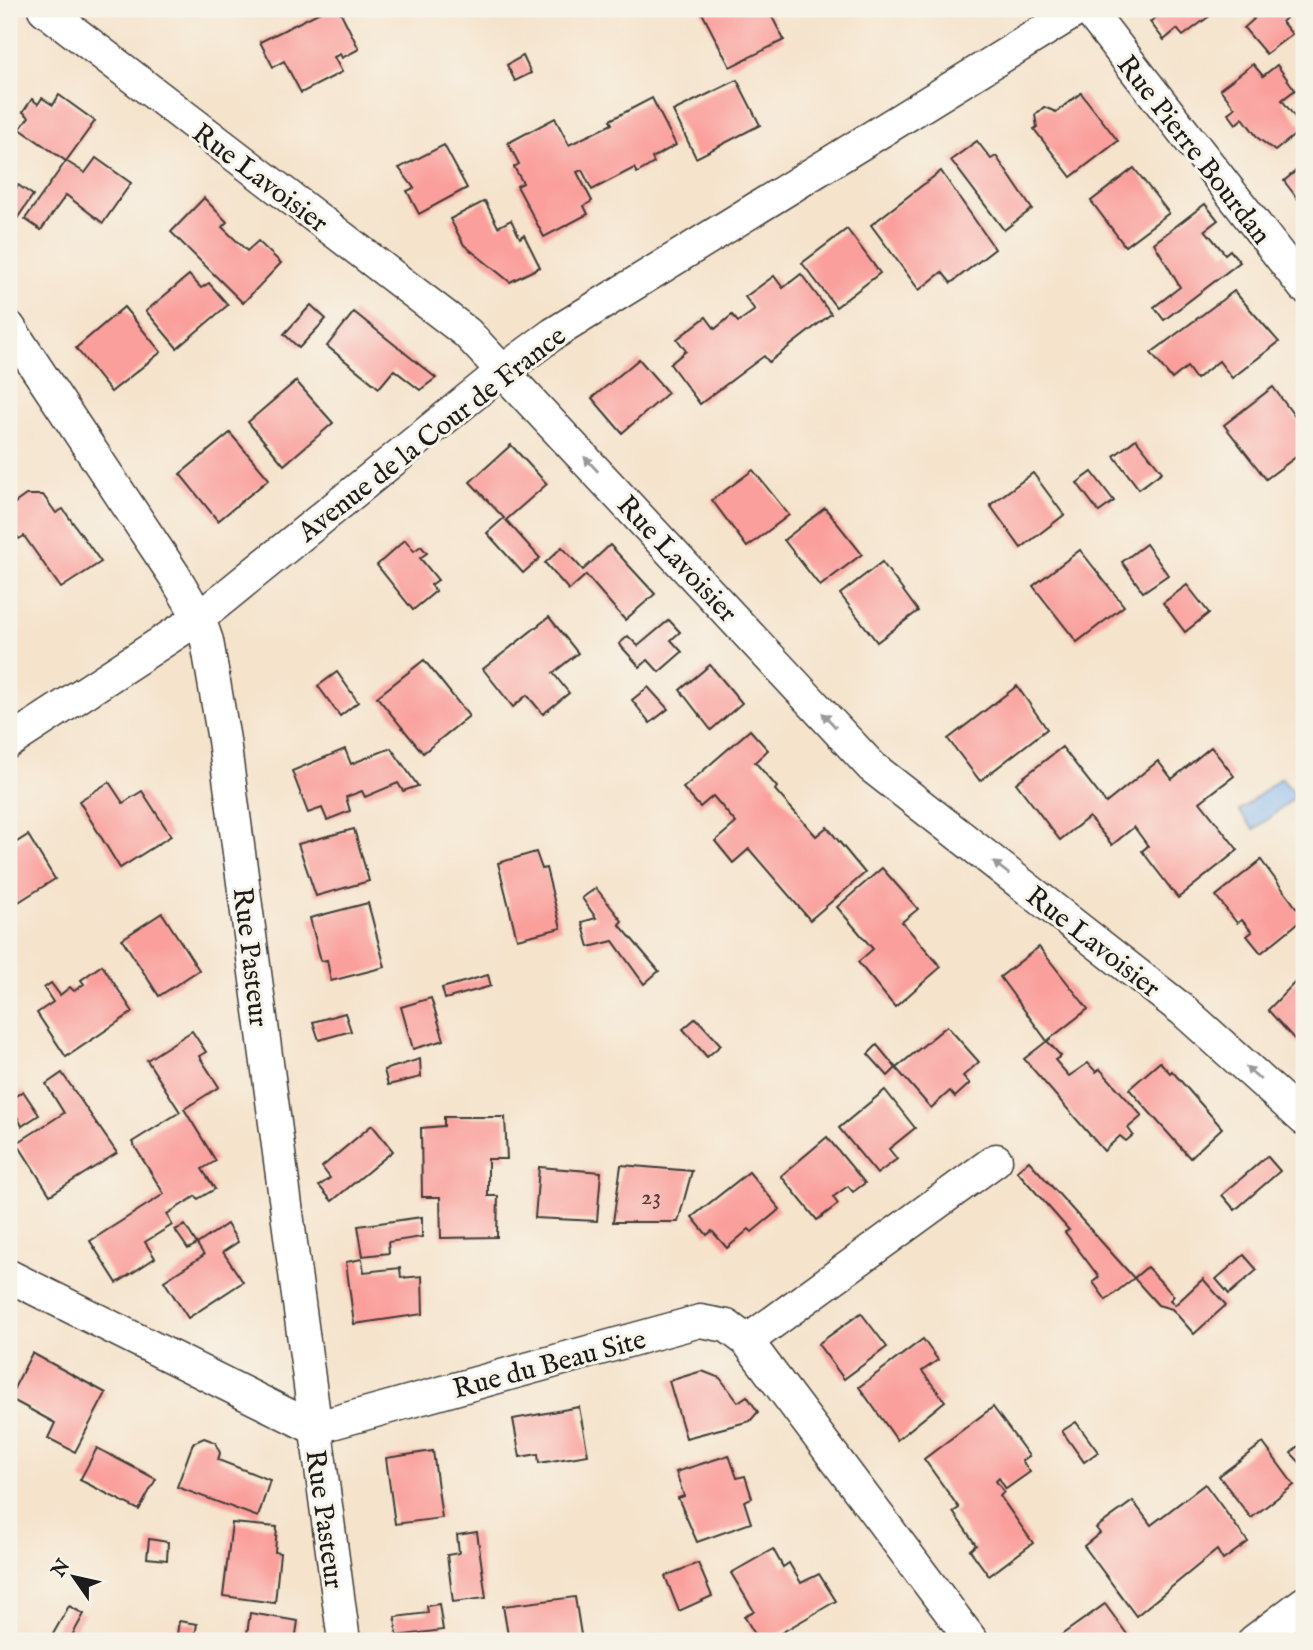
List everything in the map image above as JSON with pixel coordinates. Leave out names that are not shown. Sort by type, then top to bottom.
[{"type":"street","name":"Rue Lavoisier","points":[[44,9],[467,333],[872,767],[1184,1011],[1304,1119]]},
{"type":"street","name":"Avenue de la Cour de France","points":[[9,743],[199,618],[504,370],[553,334],[1079,9]]},
{"type":"street","name":"Rue Pierre Bourdan","points":[[1088,9],[1304,287]]},
{"type":"street","name":"Rue Pasteur","points":[[9,327],[174,575],[199,618],[206,641],[224,740],[344,1641]]},
{"type":"street","points":[[747,1341],[996,1160]]},
{"type":"street","points":[[9,1276],[314,1428]]},
{"type":"street","name":"Rue du Beau Site","points":[[314,1428],[700,1321],[727,1326],[747,1341],[972,1641]]},
{"type":"street","points":[[1254,1641],[1304,1603]]},
{"type":"water","points":[[1281,778],[1296,796],[1254,830],[1239,811]]},
{"type":"building","points":[[326,9],[339,9],[359,49],[342,58],[340,54],[334,57],[342,72],[301,93],[284,61],[273,67],[260,42]]},
{"type":"building","points":[[700,9],[768,9],[784,40],[730,67]]},
{"type":"building","points":[[1162,9],[1219,9],[1183,36],[1177,29],[1164,40],[1150,22],[1164,11]]},
{"type":"building","points":[[1245,9],[1295,9],[1282,22],[1292,34],[1266,54],[1244,28],[1254,19]]},
{"type":"building","points":[[523,56],[531,73],[515,81],[507,65]]},
{"type":"building","points":[[1253,64],[1263,76],[1277,65],[1295,90],[1282,100],[1303,128],[1275,151],[1258,138],[1243,118],[1236,124],[1228,113],[1235,108],[1220,89]]},
{"type":"building","points":[[737,80],[760,125],[696,158],[673,111]]},
{"type":"building","points":[[1081,93],[1118,141],[1071,177],[1034,129],[1037,127],[1035,115],[1044,107],[1056,112]]},
{"type":"building","points":[[59,95],[95,121],[66,161],[20,129],[29,117],[23,112],[32,99],[38,104],[42,98],[53,105]]},
{"type":"building","points":[[652,98],[676,145],[652,158],[654,163],[637,173],[634,168],[592,190],[582,170],[577,172],[592,201],[584,206],[588,214],[544,237],[517,186],[523,183],[514,167],[519,164],[508,143],[555,118],[569,145],[612,124],[610,120]]},
{"type":"building","points":[[977,141],[991,159],[996,156],[1032,209],[1004,230],[951,160]]},
{"type":"building","points":[[444,145],[467,188],[419,214],[407,191],[414,188],[399,168]]},
{"type":"building","points":[[96,158],[131,183],[103,223],[66,195],[41,230],[25,219],[66,161],[85,173]]},
{"type":"building","points":[[1304,164],[1304,207],[1284,181]]},
{"type":"building","points":[[1134,168],[1169,213],[1125,246],[1091,201]]},
{"type":"building","points":[[941,171],[995,249],[951,283],[942,272],[919,290],[871,225]]},
{"type":"building","points":[[18,185],[33,195],[12,226],[9,224],[9,198]]},
{"type":"building","points":[[204,198],[227,222],[222,227],[247,251],[258,241],[281,263],[243,303],[171,232]]},
{"type":"building","points":[[485,201],[498,227],[511,220],[520,238],[524,235],[540,267],[510,282],[464,245],[450,219]]},
{"type":"building","points":[[1205,204],[1218,220],[1205,230],[1225,254],[1230,250],[1240,262],[1164,320],[1154,307],[1180,287],[1154,243]]},
{"type":"building","points":[[847,229],[880,273],[836,307],[802,263]]},
{"type":"building","points":[[801,274],[831,314],[769,362],[764,356],[700,404],[670,364],[686,351],[677,339],[706,317],[715,329],[732,315],[738,322],[755,310],[745,297],[774,276],[783,288]]},
{"type":"building","points":[[189,275],[201,288],[209,283],[228,305],[177,348],[146,311]]},
{"type":"building","points":[[1234,291],[1279,342],[1232,378],[1219,361],[1196,379],[1187,367],[1172,379],[1151,353]]},
{"type":"building","points":[[311,305],[326,319],[299,348],[284,334]]},
{"type":"building","points":[[124,307],[161,352],[111,392],[76,348]]},
{"type":"building","points":[[354,312],[436,378],[420,390],[394,370],[379,388],[327,346]]},
{"type":"building","points":[[639,359],[668,393],[622,433],[592,398]]},
{"type":"building","points":[[296,381],[333,423],[284,465],[248,422]]},
{"type":"building","points":[[1273,387],[1304,429],[1304,451],[1266,479],[1224,425]]},
{"type":"building","points":[[230,433],[269,479],[218,521],[180,474]]},
{"type":"building","points":[[1136,439],[1162,472],[1139,489],[1114,456]]},
{"type":"building","points":[[511,445],[547,484],[506,520],[540,558],[523,573],[487,533],[504,518],[470,482]]},
{"type":"building","points":[[753,470],[789,515],[747,547],[712,500]]},
{"type":"building","points":[[1092,472],[1114,501],[1099,512],[1077,483]]},
{"type":"building","points":[[1033,473],[1064,515],[1021,548],[990,505]]},
{"type":"building","points":[[26,495],[43,495],[56,513],[63,509],[101,562],[61,588],[24,536],[19,539],[9,525],[12,505]]},
{"type":"building","points":[[825,508],[862,554],[820,586],[784,540]]},
{"type":"building","points":[[405,540],[414,551],[421,546],[427,553],[420,558],[438,580],[431,585],[436,591],[413,610],[377,565]]},
{"type":"building","points":[[1146,544],[1168,575],[1143,592],[1122,562]]},
{"type":"building","points":[[610,545],[655,594],[625,620],[586,575],[569,590],[545,563],[562,547],[583,570]]},
{"type":"building","points":[[1080,550],[1124,606],[1077,642],[1033,586]]},
{"type":"building","points":[[882,562],[918,611],[877,642],[840,594]]},
{"type":"building","points":[[1187,585],[1209,613],[1185,632],[1163,603]]},
{"type":"building","points":[[549,617],[578,653],[553,673],[569,693],[543,714],[527,695],[513,707],[483,669]]},
{"type":"building","points":[[669,620],[680,632],[671,640],[682,652],[659,672],[648,660],[640,667],[619,644],[628,636],[638,646]]},
{"type":"building","points":[[424,660],[469,716],[423,753],[377,697]]},
{"type":"building","points":[[710,665],[742,703],[711,730],[680,690]]},
{"type":"building","points":[[337,672],[358,702],[340,716],[318,686]]},
{"type":"building","points":[[1017,686],[1047,729],[980,781],[948,739]]},
{"type":"building","points":[[648,687],[668,709],[650,723],[632,700]]},
{"type":"building","points":[[750,730],[768,750],[755,762],[777,787],[775,790],[816,836],[827,827],[865,873],[810,920],[749,849],[733,863],[715,841],[736,823],[713,796],[700,807],[683,788]]},
{"type":"building","points":[[1062,747],[1106,803],[1158,761],[1172,779],[1211,747],[1234,776],[1200,802],[1238,850],[1178,898],[1142,851],[1148,846],[1134,827],[1112,845],[1089,817],[1060,840],[1016,783]]},
{"type":"building","points":[[391,748],[418,786],[403,791],[398,783],[365,797],[362,791],[346,797],[350,811],[327,820],[322,808],[308,813],[292,771],[345,749],[351,764]]},
{"type":"building","points":[[109,782],[123,803],[142,791],[171,836],[120,868],[79,801]]},
{"type":"building","points":[[354,829],[369,881],[316,896],[298,844]]},
{"type":"building","points":[[28,835],[55,879],[9,908],[9,847]]},
{"type":"building","points":[[536,852],[542,869],[546,868],[561,928],[517,939],[498,863]]},
{"type":"building","points":[[1261,860],[1304,918],[1261,953],[1247,936],[1252,932],[1242,920],[1237,923],[1216,896]]},
{"type":"building","points":[[882,868],[918,909],[902,922],[941,967],[895,1007],[858,962],[873,949],[837,907]]},
{"type":"building","points":[[596,888],[622,921],[619,924],[659,971],[644,984],[613,941],[589,947],[582,922],[596,918],[582,898]]},
{"type":"building","points":[[368,903],[385,967],[331,981],[327,960],[321,961],[310,918]]},
{"type":"building","points":[[162,913],[199,970],[159,996],[122,939]]},
{"type":"building","points":[[1039,947],[1088,1009],[1047,1041],[1000,977]]},
{"type":"building","points":[[102,965],[133,1012],[66,1057],[37,1013],[53,1002],[44,988],[51,983],[60,995],[70,987],[74,991],[84,984],[81,980]]},
{"type":"building","points":[[1304,973],[1304,1050],[1268,1010]]},
{"type":"building","points":[[488,975],[491,986],[445,999],[442,988]]},
{"type":"building","points":[[431,998],[444,1040],[413,1049],[401,1007]]},
{"type":"building","points":[[345,1013],[351,1031],[319,1040],[313,1022]]},
{"type":"building","points":[[696,1018],[721,1045],[707,1057],[683,1029]]},
{"type":"building","points":[[947,1026],[979,1062],[963,1076],[970,1084],[955,1097],[950,1091],[931,1108],[896,1068]]},
{"type":"building","points":[[192,1031],[206,1052],[199,1056],[219,1087],[184,1109],[216,1161],[202,1169],[215,1189],[198,1199],[196,1196],[167,1214],[172,1225],[145,1242],[155,1258],[117,1283],[90,1241],[164,1194],[132,1142],[180,1112],[147,1060]]},
{"type":"building","points":[[1047,1041],[1061,1056],[1055,1060],[1069,1076],[1088,1063],[1096,1072],[1100,1069],[1142,1116],[1128,1128],[1133,1135],[1126,1141],[1120,1136],[1104,1151],[1024,1059]]},
{"type":"building","points":[[877,1045],[896,1068],[888,1076],[868,1054]]},
{"type":"building","points":[[420,1059],[421,1077],[388,1085],[384,1070]]},
{"type":"building","points":[[1160,1062],[1170,1073],[1172,1071],[1222,1128],[1190,1158],[1129,1089]]},
{"type":"building","points":[[62,1073],[117,1153],[50,1195],[17,1143],[64,1113],[46,1084]]},
{"type":"building","points":[[885,1090],[915,1128],[889,1149],[897,1159],[877,1174],[839,1128]]},
{"type":"building","points":[[23,1091],[39,1115],[22,1126],[9,1101]]},
{"type":"building","points":[[444,1117],[505,1117],[507,1159],[488,1159],[488,1196],[498,1196],[497,1237],[441,1238],[440,1197],[422,1197],[421,1128],[444,1126]]},
{"type":"building","points":[[372,1125],[393,1151],[332,1201],[319,1186],[330,1178],[322,1167]]},
{"type":"building","points":[[827,1137],[865,1183],[853,1192],[848,1186],[833,1197],[838,1204],[817,1220],[781,1176]]},
{"type":"building","points":[[1267,1156],[1280,1171],[1235,1210],[1222,1195]]},
{"type":"building","points":[[1029,1161],[1134,1278],[1106,1300],[1093,1282],[1099,1277],[1065,1232],[1069,1230],[1017,1171]]},
{"type":"building","points":[[621,1165],[692,1171],[678,1222],[613,1222]]},
{"type":"building","points":[[539,1167],[601,1172],[597,1221],[535,1218]]},
{"type":"building","points":[[749,1172],[780,1209],[752,1232],[749,1229],[727,1248],[712,1231],[707,1235],[692,1217]]},
{"type":"building","points":[[422,1217],[422,1237],[388,1242],[389,1253],[363,1256],[358,1226]]},
{"type":"building","points":[[227,1224],[238,1242],[223,1252],[243,1282],[188,1318],[164,1281],[204,1255],[197,1244]]},
{"type":"building","points":[[185,1225],[197,1244],[188,1249],[175,1230]]},
{"type":"building","points":[[1244,1255],[1257,1270],[1229,1294],[1216,1279]]},
{"type":"building","points":[[362,1259],[364,1272],[400,1268],[401,1278],[422,1276],[423,1314],[354,1324],[346,1262]]},
{"type":"building","points":[[1147,1267],[1174,1296],[1170,1300],[1175,1305],[1203,1279],[1226,1305],[1194,1334],[1172,1309],[1158,1305],[1134,1278]]},
{"type":"building","points":[[861,1313],[887,1347],[844,1379],[818,1344]]},
{"type":"building","points":[[923,1339],[938,1360],[922,1371],[945,1401],[897,1440],[859,1387]]},
{"type":"building","points":[[32,1353],[106,1393],[75,1452],[48,1438],[55,1423],[9,1398]]},
{"type":"building","points":[[702,1371],[720,1378],[738,1402],[747,1396],[758,1412],[750,1421],[686,1438],[669,1381]]},
{"type":"building","points":[[579,1407],[588,1455],[539,1463],[538,1454],[520,1457],[513,1419]]},
{"type":"building","points":[[993,1407],[1029,1456],[1022,1461],[1030,1472],[1006,1489],[999,1478],[996,1481],[1004,1492],[1000,1496],[1033,1543],[989,1576],[970,1550],[976,1545],[953,1512],[959,1508],[924,1459]]},
{"type":"building","points":[[1076,1422],[1098,1452],[1084,1462],[1062,1431]]},
{"type":"building","points":[[204,1438],[215,1442],[220,1453],[218,1460],[270,1480],[258,1517],[177,1487],[193,1443]]},
{"type":"building","points":[[1304,1441],[1304,1467],[1291,1453]]},
{"type":"building","points":[[1263,1443],[1294,1485],[1251,1518],[1219,1476]]},
{"type":"building","points":[[97,1448],[156,1479],[139,1510],[80,1480]]},
{"type":"building","points":[[433,1451],[442,1518],[395,1524],[386,1458]]},
{"type":"building","points":[[729,1455],[737,1478],[745,1476],[752,1498],[744,1501],[751,1523],[697,1542],[678,1498],[684,1496],[676,1472]]},
{"type":"building","points":[[1205,1484],[1248,1542],[1223,1560],[1217,1550],[1136,1616],[1084,1546],[1100,1533],[1096,1528],[1133,1501],[1151,1525]]},
{"type":"building","points":[[232,1523],[277,1527],[275,1552],[280,1553],[275,1603],[223,1596]]},
{"type":"building","points":[[477,1532],[486,1598],[453,1602],[447,1555],[459,1553],[457,1535]]},
{"type":"building","points":[[149,1539],[168,1542],[167,1560],[147,1558]]},
{"type":"building","points":[[773,1549],[783,1567],[789,1563],[801,1583],[819,1574],[836,1601],[767,1641],[759,1641],[744,1616],[754,1611],[731,1573]]},
{"type":"building","points":[[698,1563],[712,1596],[679,1611],[665,1576]]},
{"type":"building","points":[[575,1597],[582,1641],[509,1641],[503,1606]]},
{"type":"building","points":[[439,1604],[443,1630],[397,1636],[395,1617],[428,1613],[427,1606]]},
{"type":"building","points":[[1105,1604],[1132,1641],[1053,1641]]},
{"type":"building","points":[[69,1606],[84,1614],[69,1641],[49,1641]]},
{"type":"building","points":[[250,1613],[298,1621],[295,1641],[246,1641]]},
{"type":"building","points":[[179,1621],[197,1624],[194,1641],[176,1641]]}]
